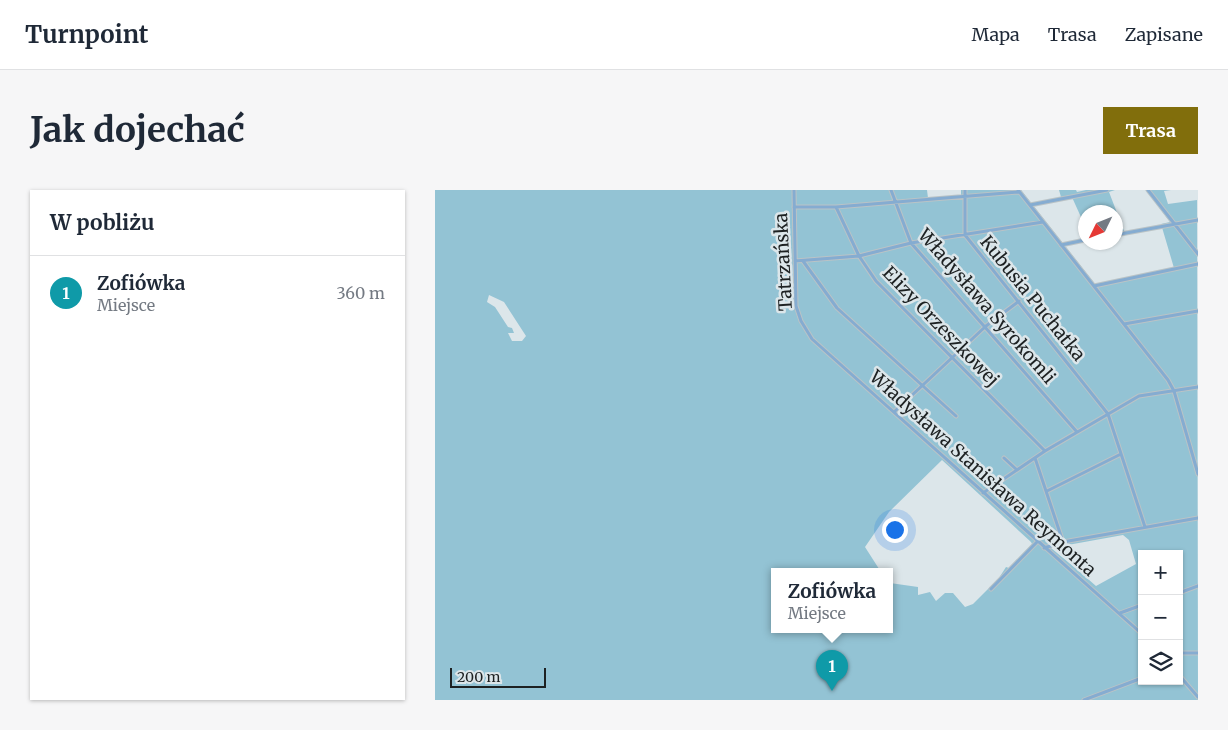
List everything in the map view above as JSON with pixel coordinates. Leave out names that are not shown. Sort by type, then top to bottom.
[{"type":"street","name":"Tatrzańska","points":[[794,190],[796,306],[806,331]]},
{"type":"street","name":"Władysława Syrokomli","points":[[891,190],[894,203],[911,243],[986,326],[1077,432]]},
{"type":"street","name":"Kubusia Puchatka","points":[[965,190],[965,235],[1108,414]]},
{"type":"street","points":[[1030,205],[1107,190]]},
{"type":"street","points":[[1148,190],[1198,254]]},
{"type":"street","points":[[794,207],[836,207],[894,203],[1019,191],[1169,380],[1174,391],[1198,474]]},
{"type":"street","name":"Elizy Orzeszkowej","points":[[836,207],[859,256],[876,281],[1045,451]]},
{"type":"street","points":[[1123,233],[1198,220]]},
{"type":"street","points":[[795,261],[859,256],[911,243],[1043,222]]},
{"type":"street","points":[[1061,245],[1078,241]]},
{"type":"street","points":[[803,260],[837,308],[956,416]]},
{"type":"street","points":[[1094,286],[1198,264]]},
{"type":"street","points":[[894,412],[952,356],[986,326],[1019,301]]},
{"type":"street","points":[[1124,324],[1198,312]]},
{"type":"street","name":"Władysława Stanisława Reymonta","points":[[806,331],[819,347],[1138,630]]},
{"type":"street","points":[[983,493],[1045,451],[1139,396],[1198,387]]},
{"type":"street","points":[[1108,414],[1145,527]]},
{"type":"street","points":[[1047,491],[1121,454]]},
{"type":"street","points":[[1004,458],[1017,470]]},
{"type":"street","points":[[1035,458],[1063,542]]},
{"type":"street","points":[[1044,548],[1063,542],[1198,518]]},
{"type":"street","points":[[991,589],[1037,542]]},
{"type":"street","points":[[1183,592],[1198,586]]},
{"type":"street","points":[[1120,613],[1138,607]]},
{"type":"street","points":[[1183,652],[1198,653]]},
{"type":"street","points":[[1084,700],[1094,698],[1138,680]]},
{"type":"street","points":[[1183,680],[1198,697]]},
{"type":"shaded area","points":[[435,190],[927,190],[928,198],[961,195],[961,190],[1021,190],[1095,284],[1174,268],[1161,224],[1170,222],[1146,190],[1171,190],[1164,191],[1168,204],[1197,200],[1198,700],[435,700]],"holes":[[[489,295],[504,302],[526,336],[522,341],[512,341],[508,333],[514,333],[512,328],[508,327],[495,307],[487,302]],[[942,460],[1032,544],[1009,568],[1006,567],[999,578],[973,604],[965,607],[953,593],[945,593],[936,601],[930,592],[918,595],[918,587],[893,583],[893,633],[771,633],[771,568],[878,568],[865,547],[889,512]],[[1123,535],[1129,540],[1136,564],[1096,586],[1080,572],[1073,557],[1067,559],[1079,571],[1051,548]]]},
{"type":"shaded area","points":[[1059,190],[1076,190],[1077,192],[1086,190],[1115,190],[1109,192],[1114,205],[1078,205],[1078,210],[1071,195],[1061,197]]},
{"type":"place","name":"Zofiówka","points":[[832,691]]}]
